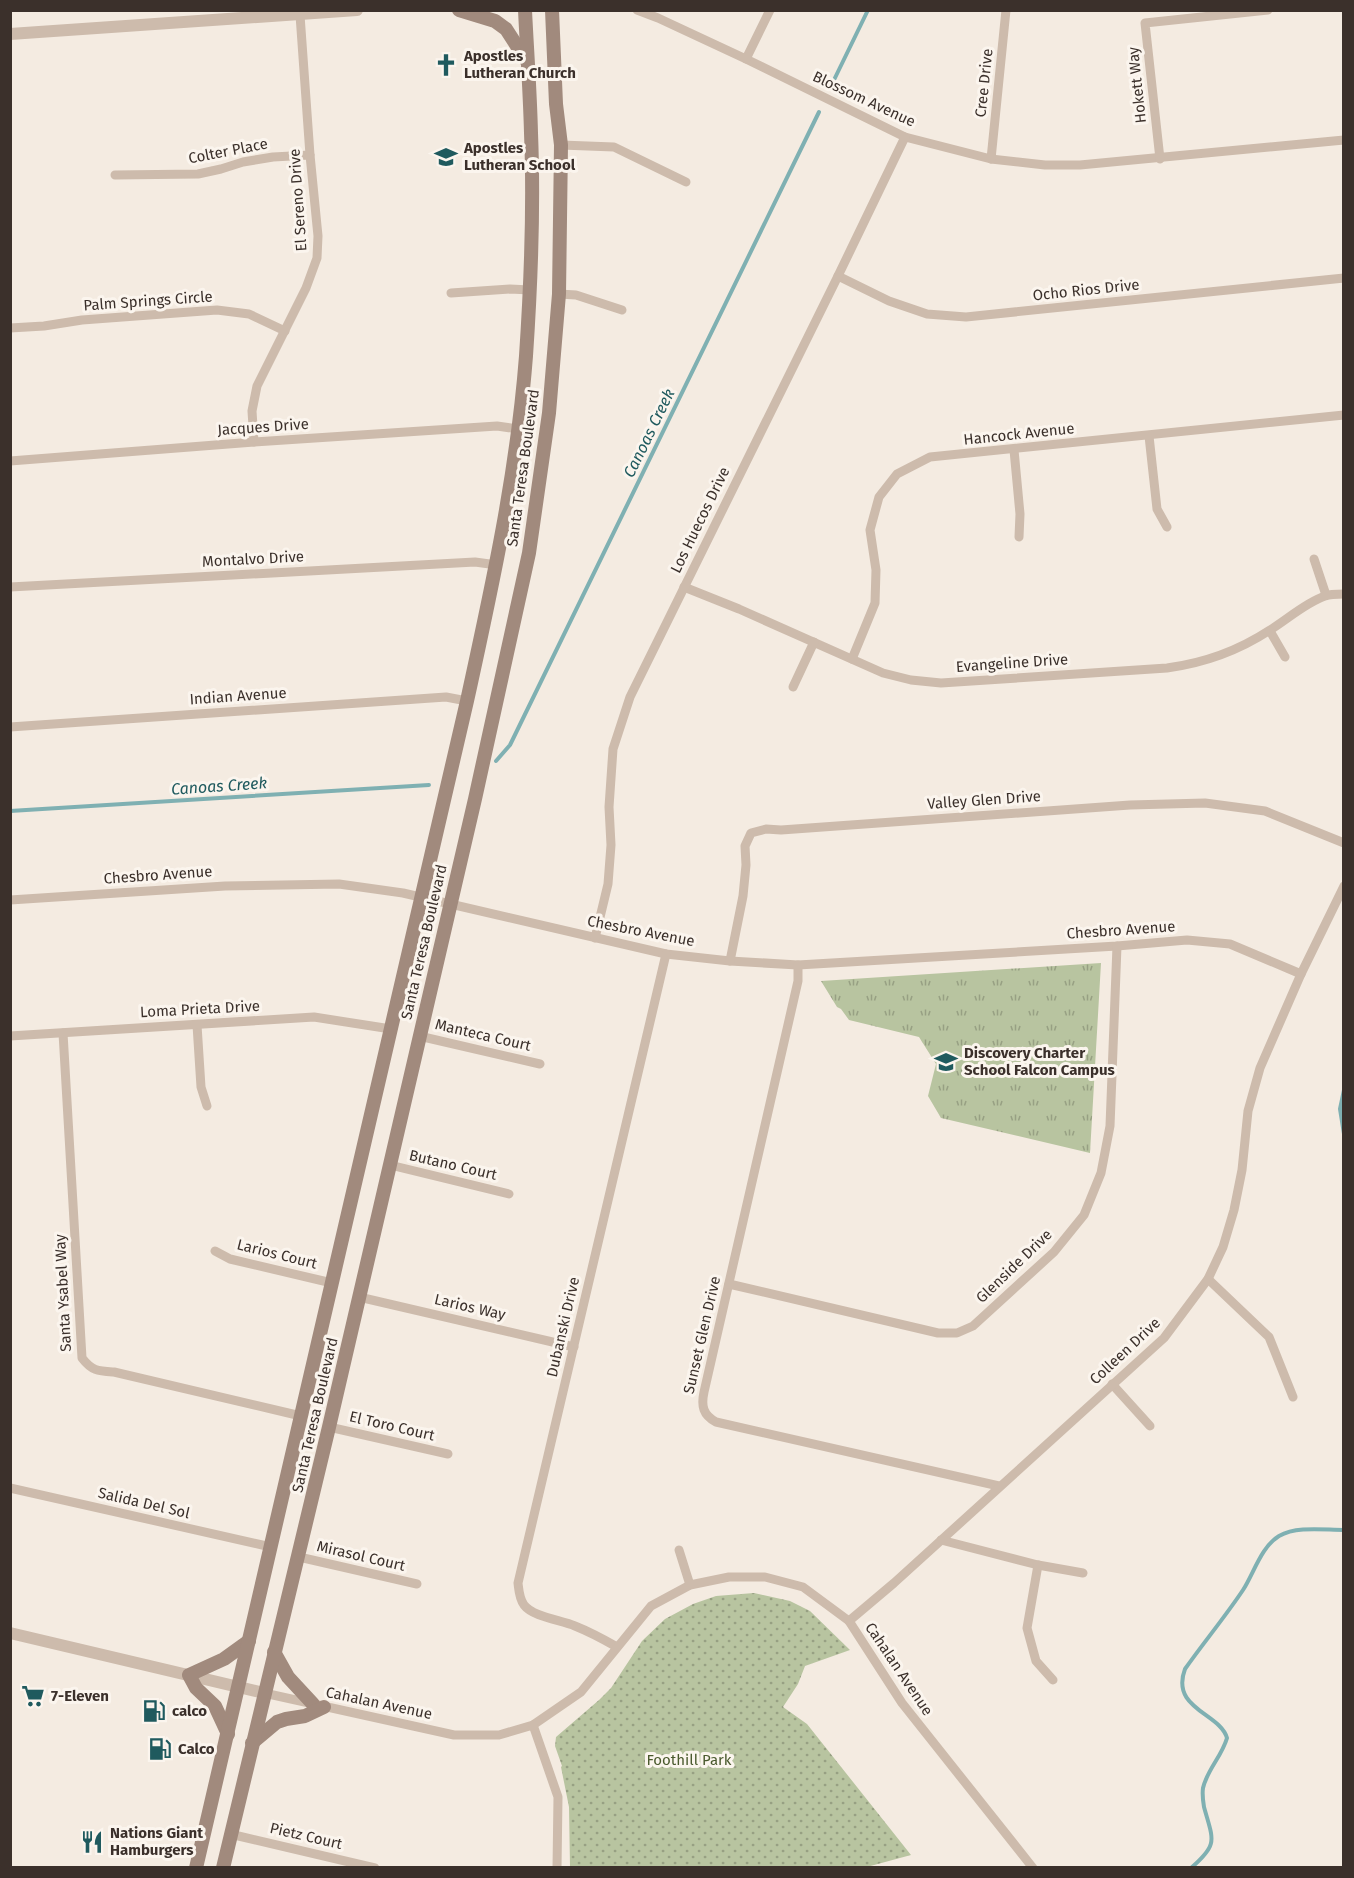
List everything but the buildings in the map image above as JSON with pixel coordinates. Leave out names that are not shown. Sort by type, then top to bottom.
[{"type":"main road","points":[[459,10],[495,21],[506,28],[528,64]]},
{"type":"main road","name":"Santa Teresa Boulevard","points":[[196,1868],[497,565],[518,429],[530,290],[532,202],[525,10]]},
{"type":"main road","name":"Santa Teresa Boulevard","points":[[223,1868],[299,1557],[390,1166],[529,553],[549,413],[559,294],[561,146],[556,104],[552,10]]},
{"type":"main road","points":[[228,1734],[215,1706],[196,1688],[189,1675],[224,1659],[249,1641]]},
{"type":"main road","points":[[252,1743],[277,1722],[305,1716],[318,1706],[288,1677],[274,1652]]},
{"type":"street","name":"Blossom Avenue","points":[[638,10],[746,59],[905,137],[991,159],[1045,165],[1080,165],[1344,140]]},
{"type":"street","points":[[746,59],[770,10]]},
{"type":"street","name":"Cree Drive","points":[[991,159],[1006,10]]},
{"type":"street","name":"Hokett Way","points":[[1160,159],[1145,23],[1268,10]]},
{"type":"street","points":[[10,34],[355,11]]},
{"type":"street","name":"El Sereno Drive","points":[[254,442],[252,411],[257,386],[306,288],[317,258],[318,236],[300,15]]},
{"type":"street","name":"Los Huecos Drive","points":[[595,938],[608,884],[611,845],[609,807],[613,749],[630,697],[905,137]]},
{"type":"street","points":[[561,146],[614,147],[686,182]]},
{"type":"street","name":"Colter Place","points":[[115,176],[198,174],[221,170],[243,162],[273,157],[310,155]]},
{"type":"street","name":"Ocho Rios Drive","points":[[838,276],[889,302],[927,314],[966,317],[1344,278]]},
{"type":"street","points":[[451,293],[530,290]]},
{"type":"street","points":[[559,294],[576,295],[622,310]]},
{"type":"street","name":"Palm Springs Circle","points":[[10,328],[44,326],[81,320],[217,310],[249,314],[285,331]]},
{"type":"street","name":"Hancock Avenue","points":[[852,659],[875,603],[876,570],[870,530],[879,497],[897,474],[930,457],[1344,415]]},
{"type":"street","name":"Jacques Drive","points":[[10,461],[497,426],[518,429]]},
{"type":"street","points":[[1149,436],[1157,509],[1167,527]]},
{"type":"street","points":[[1014,450],[1020,514],[1019,537]]},
{"type":"street","points":[[1314,559],[1326,595]]},
{"type":"street","name":"Montalvo Drive","points":[[10,586],[476,562],[497,565]]},
{"type":"street","name":"Evangeline Drive","points":[[684,587],[892,675],[911,680],[941,683],[1132,671],[1196,664],[1224,656],[1270,631],[1290,616],[1326,595],[1344,594]]},
{"type":"street","points":[[1270,631],[1284,657]]},
{"type":"street","points":[[793,687],[814,642]]},
{"type":"street","name":"Indian Avenue","points":[[10,727],[446,698],[467,701]]},
{"type":"street","name":"Valley Glen Drive","points":[[730,961],[743,896],[745,846],[751,832],[766,829],[781,830],[1130,805],[1205,803],[1265,812],[1344,843]]},
{"type":"street","name":"Chesbro Avenue","points":[[10,900],[225,886],[339,884],[422,897],[666,954],[730,961],[798,965],[1187,940],[1230,944],[1301,974]]},
{"type":"street","name":"Colleen Drive","points":[[849,1621],[1164,1338],[1208,1278],[1223,1247],[1234,1210],[1242,1170],[1248,1112],[1260,1068],[1301,974],[1344,886]]},
{"type":"street","name":"Glenside Drive","points":[[729,1284],[939,1333],[957,1333],[973,1326],[1054,1252],[1084,1215],[1101,1173],[1110,1126],[1117,946]]},
{"type":"street","name":"Dubanski Drive","points":[[617,1647],[573,1624],[535,1612],[525,1606],[519,1595],[519,1583],[666,954]]},
{"type":"street","name":"Sunset Glen Drive","points":[[798,965],[798,981],[702,1402],[704,1411],[708,1418],[716,1422],[999,1486]]},
{"type":"street","name":"Loma Prieta Drive","points":[[10,1036],[314,1017],[391,1029]]},
{"type":"street","points":[[196,1024],[201,1088],[207,1106]]},
{"type":"street","name":"Santa Ysabel Way","points":[[63,1033],[82,1358],[90,1368],[101,1371],[114,1372],[301,1416]]},
{"type":"street","name":"Manteca Court","points":[[419,1036],[540,1064]]},
{"type":"street","name":"Butano Court","points":[[390,1166],[509,1194]]},
{"type":"street","name":"Larios Court","points":[[215,1251],[230,1259],[332,1283]]},
{"type":"street","points":[[1208,1278],[1269,1337],[1293,1398]]},
{"type":"street","name":"Larios Way","points":[[359,1297],[574,1347]]},
{"type":"street","points":[[1112,1384],[1150,1426]]},
{"type":"street","name":"El Toro Court","points":[[329,1426],[448,1454]]},
{"type":"street","name":"Salida Del Sol","points":[[10,1488],[271,1547]]},
{"type":"street","points":[[941,1540],[1038,1565],[1083,1573]]},
{"type":"street","points":[[679,1550],[690,1585]]},
{"type":"street","name":"Mirasol Court","points":[[299,1557],[417,1584]]},
{"type":"street","points":[[1038,1565],[1027,1628],[1036,1661],[1053,1680]]},
{"type":"street","name":"Cahalan Avenue","points":[[10,1633],[318,1706],[454,1735],[499,1735],[533,1725],[581,1692],[651,1606],[690,1585],[729,1577],[765,1577],[803,1587],[849,1621],[902,1703],[1032,1868]]},
{"type":"street","points":[[533,1725],[558,1797],[557,1868]]},
{"type":"street","name":"Pietz Court","points":[[230,1834],[375,1868]]},
{"type":"green space","points":[[1101,963],[1090,1153],[941,1118],[928,1096],[936,1064],[919,1037],[849,1020],[837,1007],[821,981]]},
{"type":"green space","name":"Foothill Park","points":[[754,1593],[790,1601],[810,1611],[850,1650],[805,1666],[798,1684],[783,1707],[807,1724],[911,1855],[863,1868],[570,1867],[569,1807],[562,1766],[555,1746],[556,1737],[611,1688],[642,1641],[665,1619],[693,1604],[716,1596]]},
{"type":"waterway","name":"Canoas Creek","points":[[832,84],[868,10]]},
{"type":"waterway","name":"Canoas Creek","points":[[496,761],[510,745],[819,112]]},
{"type":"waterway","name":"Canoas Creek","points":[[10,811],[429,785]]},
{"type":"waterway","points":[[1344,1090],[1340,1109],[1344,1134]]},
{"type":"waterway","points":[[1191,1868],[1210,1847],[1211,1834],[1204,1807],[1203,1788],[1227,1738],[1223,1729],[1190,1702],[1184,1693],[1182,1682],[1185,1669],[1243,1590],[1263,1553],[1273,1541],[1279,1536],[1294,1531],[1344,1530]]},
{"type":"place","name":"Apostles Lutheran Church","points":[[446,65]]},
{"type":"place","name":"Apostles Lutheran School","points":[[446,157]]},
{"type":"place","name":"Discovery Charter School Falcon Campus","points":[[946,1062]]},
{"type":"place","name":"7-Eleven","points":[[33,1696]]},
{"type":"place","name":"calco","points":[[154,1711]]},
{"type":"place","name":"Calco","points":[[160,1749]]},
{"type":"place","name":"Nations Giant Hamburgers","points":[[92,1842]]}]
